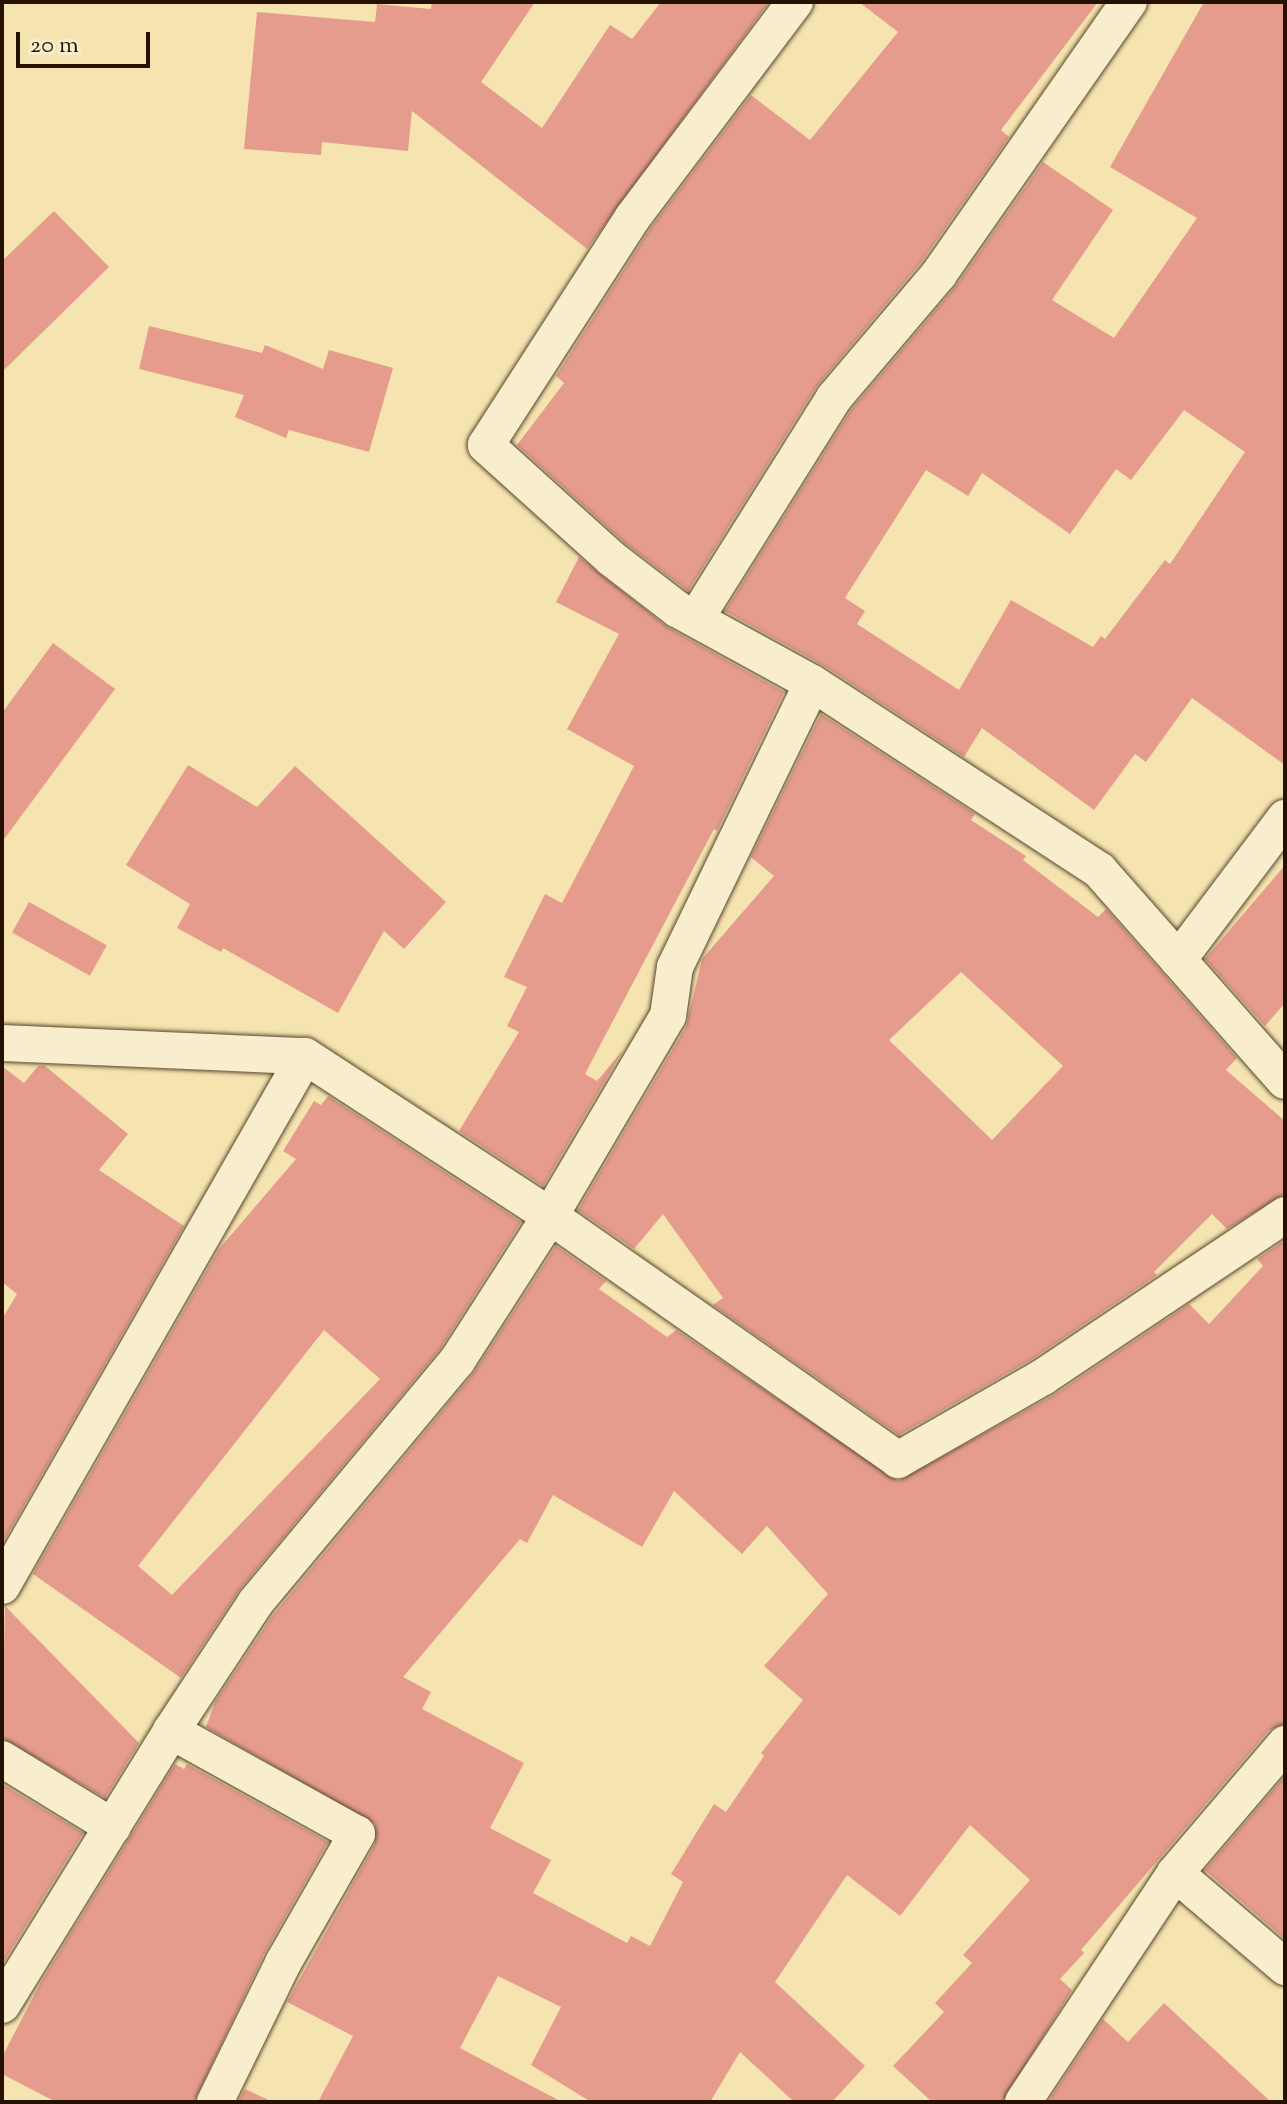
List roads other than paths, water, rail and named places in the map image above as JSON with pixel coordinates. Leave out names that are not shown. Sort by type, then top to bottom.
[{"type":"street","points":[[795,2],[633,217],[486,445],[612,559],[696,618],[812,683],[1099,870],[1285,1081]]},
{"type":"street","points":[[696,618],[834,398],[939,274],[1129,2]]},
{"type":"street","points":[[2,2005],[171,1731],[256,1602],[457,1361],[550,1216],[668,1016],[675,967],[812,683]]},
{"type":"street","points":[[1178,960],[1285,818]]},
{"type":"street","points":[[2,1043],[305,1056],[550,1216],[898,1460],[1043,1377],[1285,1215]]},
{"type":"street","points":[[2,1586],[305,1056]]},
{"type":"street","points":[[171,1731],[357,1834],[283,1963],[215,2102]]},
{"type":"street","points":[[1023,2102],[1175,1873],[1285,1744]]},
{"type":"street","points":[[2,1759],[113,1827]]},
{"type":"street","points":[[1175,1873],[1285,1967]]}]
